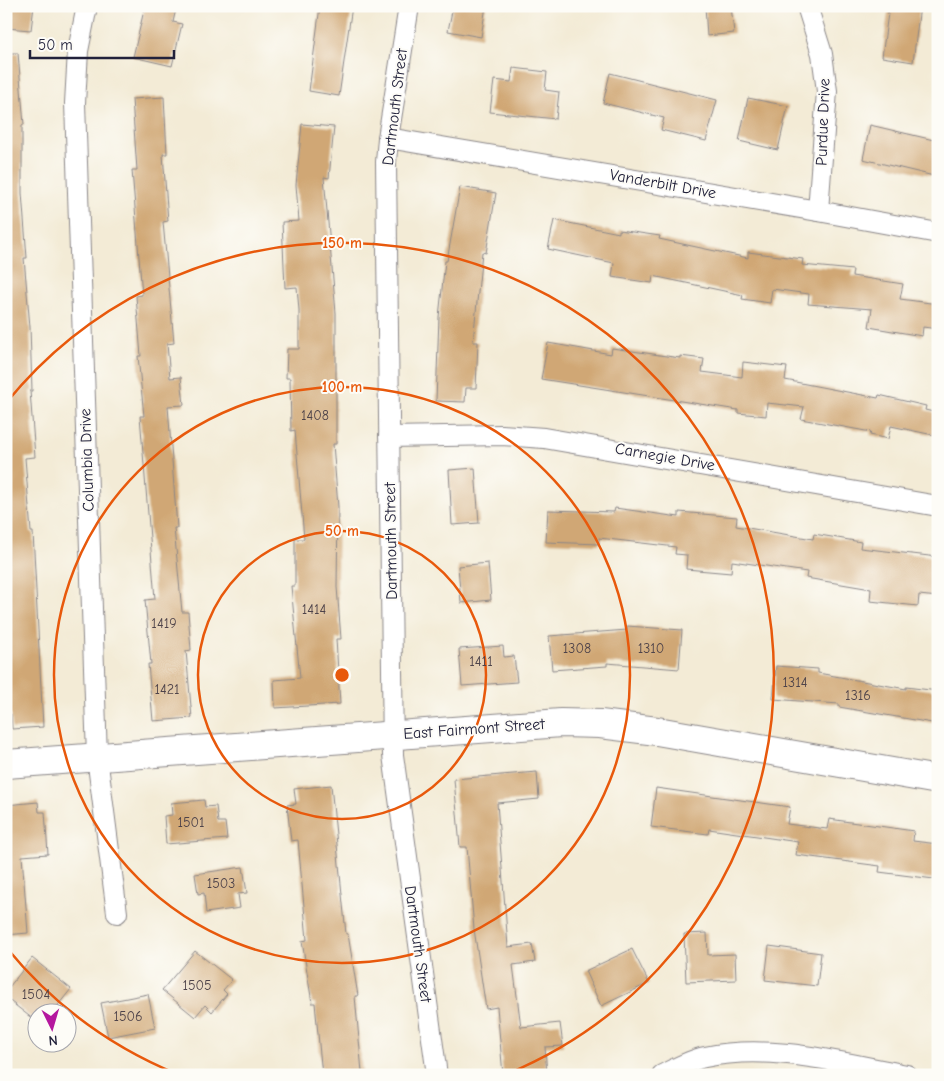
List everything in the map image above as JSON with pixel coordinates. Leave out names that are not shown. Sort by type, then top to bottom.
[{"type":"street","name":"Columbia Drive","points":[[88,6],[78,51],[75,103],[96,757],[117,914]]},
{"type":"street","name":"Dartmouth Street","points":[[409,6],[388,138],[386,186],[393,735],[395,777],[437,1075]]},
{"type":"street","name":"Purdue Drive","points":[[807,6],[822,54],[827,91],[818,211]]},
{"type":"street","name":"Vanderbilt Drive","points":[[388,138],[818,211],[938,234]]},
{"type":"street","name":"Carnegie Drive","points":[[389,437],[502,435],[544,438],[938,506]]},
{"type":"street","name":"East Fairmont Street","points":[[6,764],[548,724],[600,724],[657,731],[938,780]]},
{"type":"street","points":[[662,1075],[704,1057],[756,1052],[797,1056],[907,1075]]},
{"type":"building","points":[[6,6],[34,6],[31,30],[6,28]]},
{"type":"building","points":[[145,6],[176,9],[173,22],[182,24],[172,66],[133,57]]},
{"type":"building","points":[[320,6],[352,6],[339,96],[309,91]]},
{"type":"building","points":[[453,6],[486,6],[481,37],[448,31]]},
{"type":"building","points":[[705,6],[731,6],[734,33],[707,36]]},
{"type":"building","points":[[889,6],[920,6],[913,62],[882,57]]},
{"type":"building","points":[[6,53],[18,53],[24,125],[22,125],[22,193],[27,258],[24,258],[30,327],[32,391],[30,391],[35,457],[25,458],[31,532],[33,532],[43,727],[12,729],[11,714],[6,715],[6,686],[8,686]]},
{"type":"building","points":[[513,68],[547,72],[545,90],[559,92],[556,119],[490,112],[494,80],[511,82]]},
{"type":"building","points":[[610,73],[717,100],[706,141],[661,130],[664,118],[603,103]]},
{"type":"building","points":[[164,97],[167,154],[163,154],[168,221],[163,222],[174,343],[167,344],[170,378],[181,377],[184,405],[168,406],[177,528],[174,528],[182,612],[188,612],[191,650],[186,651],[192,718],[153,721],[148,664],[151,664],[145,600],[155,599],[140,416],[144,416],[138,356],[141,356],[136,296],[142,295],[132,170],[137,170],[132,99]]},
{"type":"building","points":[[748,98],[788,106],[778,150],[739,141]]},
{"type":"building","points":[[302,124],[334,127],[329,178],[324,177],[336,313],[336,444],[333,444],[338,507],[337,587],[341,639],[336,639],[340,704],[275,708],[274,680],[300,678],[291,586],[295,586],[295,539],[304,539],[295,430],[291,431],[290,378],[286,378],[287,349],[299,349],[299,310],[297,287],[285,288],[282,222],[299,221],[296,185]]},
{"type":"building","points":[[870,125],[938,141],[938,177],[863,159]]},
{"type":"building","points":[[460,187],[496,193],[486,253],[482,252],[473,342],[478,342],[476,388],[466,388],[465,402],[436,401],[439,317],[445,261],[447,261]]},
{"type":"building","points":[[554,220],[619,233],[619,230],[660,236],[659,239],[748,258],[748,252],[803,259],[802,265],[853,270],[852,276],[903,284],[900,299],[938,304],[938,329],[923,327],[922,336],[869,327],[872,309],[808,304],[809,294],[772,289],[770,303],[742,299],[743,295],[653,276],[652,283],[612,277],[614,263],[548,249]]},
{"type":"building","points":[[548,343],[611,354],[612,348],[680,358],[680,356],[704,359],[702,372],[742,377],[743,362],[787,367],[785,380],[878,398],[879,395],[926,406],[925,410],[938,413],[938,436],[891,426],[888,439],[870,435],[871,432],[801,419],[804,407],[767,403],[766,416],[738,413],[738,410],[541,379]]},
{"type":"building","points":[[475,468],[479,523],[452,525],[449,470]]},
{"type":"building","points":[[615,508],[679,517],[679,512],[737,517],[736,526],[813,539],[814,534],[861,542],[860,548],[938,557],[938,597],[919,595],[918,606],[870,601],[871,589],[806,578],[807,572],[732,561],[731,573],[686,569],[687,555],[675,554],[676,547],[599,538],[599,544],[546,542],[548,510],[614,512]]},
{"type":"building","points":[[488,563],[491,600],[461,603],[458,566]]},
{"type":"building","points":[[627,626],[682,630],[679,669],[607,663],[607,666],[552,670],[549,636],[627,630]]},
{"type":"building","points":[[503,646],[504,657],[514,656],[517,682],[462,686],[459,649]]},
{"type":"building","points":[[776,666],[818,669],[818,673],[906,689],[906,687],[938,691],[938,724],[839,707],[839,704],[773,699]]},
{"type":"building","points":[[537,772],[539,799],[497,803],[508,947],[532,944],[535,962],[513,965],[521,1027],[560,1023],[563,1046],[545,1047],[547,1075],[503,1075],[497,1007],[486,1009],[474,929],[467,847],[460,847],[454,779]]},
{"type":"building","points":[[331,785],[346,934],[348,934],[358,996],[355,996],[362,1072],[322,1075],[315,1003],[312,1003],[302,941],[307,940],[298,840],[291,841],[287,805],[296,804],[294,789]]},
{"type":"building","points":[[656,788],[790,807],[787,824],[827,829],[829,819],[914,831],[913,841],[938,844],[934,879],[879,872],[880,866],[796,855],[798,842],[709,829],[708,834],[651,827]]},
{"type":"building","points":[[204,800],[205,807],[216,806],[218,822],[225,822],[227,839],[166,844],[164,816],[172,815],[171,803]]},
{"type":"building","points":[[38,802],[39,812],[45,812],[48,854],[22,856],[28,933],[6,935],[6,805]]},
{"type":"building","points":[[243,867],[247,893],[238,894],[240,908],[206,913],[204,893],[198,894],[195,874]]},
{"type":"building","points":[[707,933],[708,955],[735,954],[736,980],[686,982],[684,934]]},
{"type":"building","points":[[769,946],[821,953],[817,986],[765,980]]},
{"type":"building","points":[[632,949],[649,983],[601,1006],[585,971]]},
{"type":"building","points":[[195,951],[232,980],[223,990],[227,994],[212,1012],[205,1005],[195,1017],[162,990]]},
{"type":"building","points":[[32,958],[71,989],[59,1004],[28,1004],[28,1015],[6,998],[6,991]]},
{"type":"building","points":[[148,994],[155,1028],[108,1037],[101,1003]]}]
